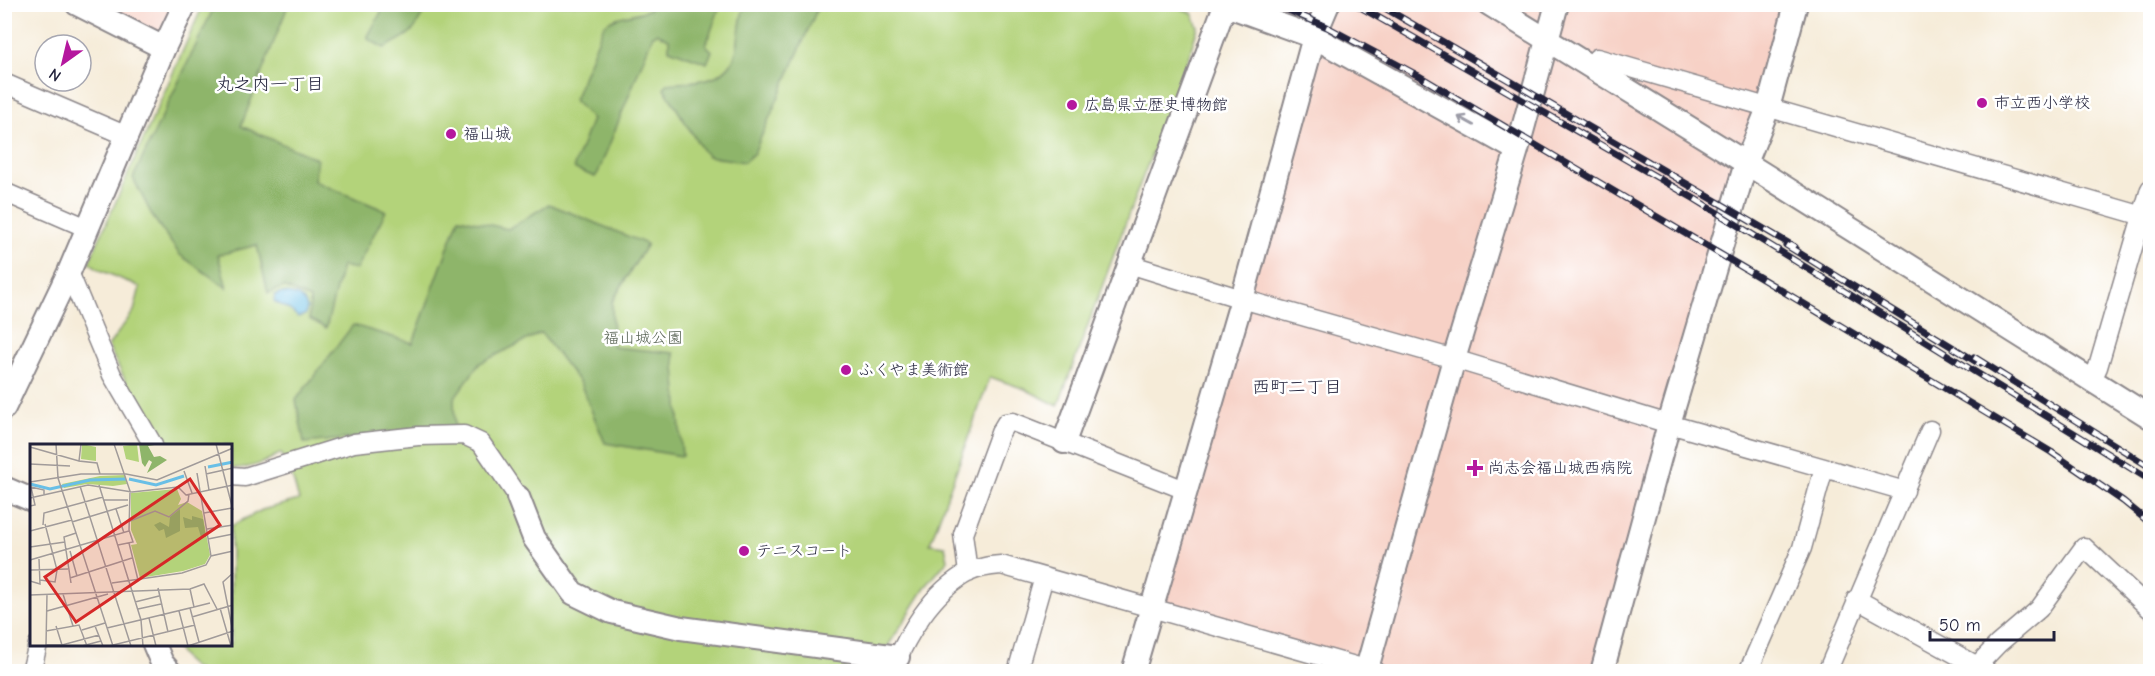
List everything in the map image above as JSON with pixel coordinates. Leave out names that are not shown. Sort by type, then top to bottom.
[{"type":"street","points":[[77,4],[164,48]]},
{"type":"street","points":[[4,408],[69,272],[185,4]]},
{"type":"street","points":[[1133,672],[1242,299],[1314,37],[1328,4]]},
{"type":"street","points":[[1489,4],[2151,417]]},
{"type":"street","points":[[232,476],[245,477],[354,443],[418,436],[465,435],[481,443],[518,497],[534,538],[573,593],[612,612],[681,628],[894,664],[933,600],[968,573],[1001,564],[1370,671],[1454,359],[1517,150],[1557,4]]},
{"type":"street","points":[[1602,672],[1669,424],[1746,163],[1768,108],[1796,4]]},
{"type":"street","points":[[1064,442],[1224,5],[1314,37],[1517,150]]},
{"type":"street","points":[[1590,67],[1597,58],[2147,217]]},
{"type":"street","points":[[4,83],[127,136]]},
{"type":"street","points":[[2091,380],[2098,367],[2147,217],[2151,189]]},
{"type":"street","points":[[4,192],[87,228]]},
{"type":"street","points":[[1129,264],[1669,424],[1905,491]]},
{"type":"street","points":[[69,272],[112,375],[152,444]]},
{"type":"street","points":[[968,573],[963,534],[1000,433],[1006,423],[1013,423],[1064,442],[1185,490]]},
{"type":"street","points":[[1827,672],[1856,599],[1930,430]]},
{"type":"street","points":[[1748,672],[1802,548],[1824,468]]},
{"type":"street","points":[[4,488],[30,499]]},
{"type":"street","points":[[1856,599],[1978,669],[2039,609],[2084,547],[2151,609]]},
{"type":"street","points":[[1017,672],[1044,577]]},
{"type":"street","points":[[32,672],[38,646]]},
{"type":"street","points":[[154,646],[162,663],[170,672]]},
{"type":"shaded area","points":[[77,5],[183,5],[164,48]]},
{"type":"shaded area","points":[[1248,5],[1797,5],[1606,671],[1384,671],[1155,606],[1317,37]]},
{"type":"green space","points":[[282,4],[287,8],[241,126],[317,159],[314,181],[386,211],[356,269],[342,266],[326,328],[309,319],[310,299],[284,287],[268,293],[257,245],[218,255],[227,288],[180,255],[153,217],[133,178],[215,5]]},
{"type":"green space","points":[[747,4],[819,5],[754,153],[744,162],[708,156],[664,88],[667,84],[710,78],[727,68],[737,48],[743,10]]},
{"type":"green space","name":"福山城公園","points":[[1170,4],[1192,13],[1198,27],[1182,78],[1140,184],[1058,406],[1025,389],[990,377],[930,544],[945,546],[948,560],[927,585],[872,671],[201,672],[189,664],[176,646],[232,646],[232,525],[262,510],[299,500],[293,479],[281,453],[257,465],[232,468],[232,444],[162,444],[149,427],[108,346],[134,311],[140,287],[100,270],[89,262],[203,5]]},
{"type":"green space","points":[[385,5],[427,5],[411,32],[384,48],[368,39],[368,36]]},
{"type":"green space","points":[[652,5],[708,5],[719,9],[706,45],[712,51],[707,63],[669,49],[669,39],[657,33],[653,35],[595,177],[575,169],[574,166],[592,119],[574,100],[604,25],[614,19],[650,9]]},
{"type":"green space","points":[[549,204],[647,244],[612,302],[613,347],[674,353],[682,456],[605,443],[580,383],[541,333],[480,363],[454,398],[455,428],[304,443],[296,400],[353,325],[413,343],[459,218],[508,229]]},
{"type":"water","points":[[293,294],[303,300],[307,308],[305,315],[298,317],[274,301],[275,295]]},
{"type":"railway","points":[[1275,4],[1327,27],[1419,76],[1796,299],[2051,452],[2123,501],[2150,523]]},
{"type":"railway","points":[[1355,4],[1695,199],[2150,480]]},
{"type":"railway","points":[[1378,4],[1795,247]]},
{"type":"railway","points":[[1786,245],[1980,364]]},
{"type":"railway","points":[[1974,357],[2150,467]]},
{"type":"place","name":"市立西小学校","points":[[1982,103]]},
{"type":"place","name":"広島県立歴史博物館","points":[[1072,105]]},
{"type":"place","name":"福山城","points":[[451,134]]},
{"type":"place","name":"ふくやま美術館","points":[[846,370]]},
{"type":"place","name":"尚志会福山城西病院","points":[[1475,468]]},
{"type":"place","name":"テニスコート","points":[[744,551]]},
{"type":"district","name":"丸之内一丁目","points":[[270,84]]},
{"type":"district","name":"西町二丁目","points":[[1297,387]]}]
